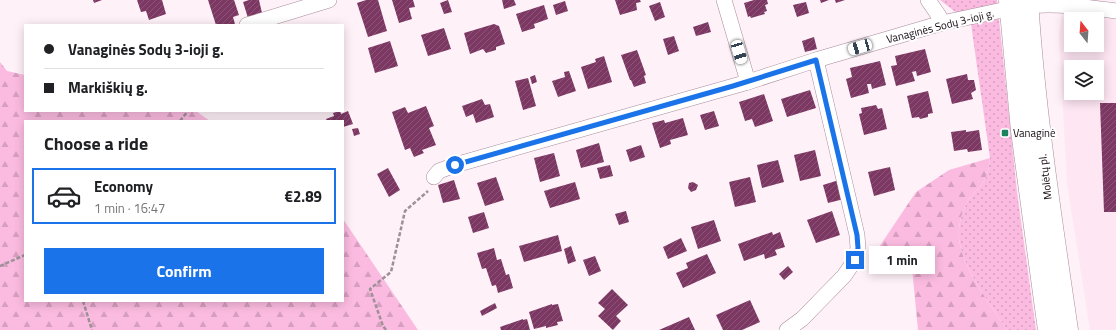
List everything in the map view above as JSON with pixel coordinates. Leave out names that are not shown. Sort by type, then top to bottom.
[{"type":"highway","name":"Molėtų pl.","points":[[1019,4],[1023,138],[1049,330]]},
{"type":"highway","name":"Molėtų pl.","points":[[1019,4],[1045,171],[1067,330]]},
{"type":"street","points":[[250,24],[329,0]]},
{"type":"street","points":[[724,0],[748,82]]},
{"type":"street","points":[[928,0],[942,23]]},
{"type":"street","name":"Vanaginės Sodų 3-ioji g.","points":[[431,184],[439,171],[455,165],[748,82],[816,60],[942,23],[1019,4],[1084,6],[1116,11]]},
{"type":"street","points":[[787,330],[802,319],[844,276],[855,260],[858,248],[857,235],[816,60]]},
{"type":"path","points":[[181,120],[187,112]]},
{"type":"path","points":[[386,330],[383,326],[370,289],[391,272],[406,211],[431,184]]},
{"type":"path","points":[[0,266],[24,255]]},
{"type":"path","points":[[83,302],[92,330]]},
{"type":"shaded area","points":[[1064,0],[1096,0],[1116,3],[1116,330],[1090,330],[1067,183],[1059,36]]},
{"type":"green space","points":[[940,0],[997,0],[1017,192],[1036,330],[1007,330],[971,274],[961,249],[959,226],[962,213],[969,200],[986,178],[990,158],[971,24]]},
{"type":"green space","points":[[0,62],[7,71],[24,75],[24,112],[197,112],[209,120],[24,120],[24,302],[344,302],[344,220],[418,330],[0,330]]},
{"type":"green space","points":[[990,158],[986,178],[967,203],[961,217],[959,238],[965,261],[971,274],[1007,330],[918,330],[912,268],[873,256],[916,192],[949,170]]},
{"type":"building","points":[[93,0],[102,0],[94,3]]},
{"type":"building","points":[[137,0],[162,0],[166,14],[149,20],[146,11],[141,12]]},
{"type":"building","points":[[208,0],[234,0],[239,15],[233,17],[235,24],[216,24]]},
{"type":"building","points":[[249,0],[259,0],[262,13],[248,18],[243,2]]},
{"type":"building","points":[[366,0],[378,0],[387,31],[368,37],[357,3]]},
{"type":"building","points":[[392,0],[413,0],[415,7],[409,8],[412,19],[399,23]]},
{"type":"building","points":[[448,0],[452,12],[444,14],[440,3]]},
{"type":"building","points":[[502,0],[514,0],[516,5],[504,9]]},
{"type":"building","points":[[615,0],[640,0],[641,2],[636,3],[637,10],[620,15]]},
{"type":"building","points":[[754,0],[767,0],[768,4],[765,5],[767,11],[764,12],[765,14],[751,18],[750,16],[748,17],[744,3]]},
{"type":"building","points":[[820,0],[829,0],[821,3]]},
{"type":"building","points":[[835,0],[845,0],[836,3]]},
{"type":"building","points":[[565,1],[568,11],[556,15],[553,5]]},
{"type":"building","points":[[660,2],[665,17],[655,21],[649,6]]},
{"type":"building","points":[[806,2],[809,13],[797,17],[793,5]]},
{"type":"building","points":[[544,5],[548,19],[534,24],[535,28],[522,32],[516,14]]},
{"type":"building","points":[[708,22],[711,32],[696,36],[693,27]]},
{"type":"building","points":[[494,24],[499,26],[505,44],[496,47],[496,50],[486,53],[483,49],[470,54],[464,33]]},
{"type":"building","points":[[444,28],[451,49],[428,56],[421,35]]},
{"type":"building","points":[[674,36],[679,51],[668,55],[663,39]]},
{"type":"building","points":[[814,37],[817,49],[805,52],[802,41]]},
{"type":"building","points":[[390,41],[398,66],[375,73],[368,48]]},
{"type":"building","points":[[925,49],[931,72],[917,76],[916,71],[912,72],[915,81],[896,86],[891,66],[897,65],[895,56]]},
{"type":"building","points":[[637,50],[646,75],[644,76],[646,83],[634,87],[621,55]]},
{"type":"building","points":[[604,56],[612,82],[588,89],[581,67],[596,62],[595,59]]},
{"type":"building","points":[[880,61],[886,85],[872,89],[871,84],[867,84],[869,93],[851,98],[846,79],[852,77],[850,68]]},
{"type":"building","points":[[569,71],[576,91],[558,97],[552,81],[565,77],[564,72]]},
{"type":"building","points":[[967,74],[968,80],[974,80],[976,90],[971,93],[973,99],[952,104],[946,79]]},
{"type":"building","points":[[535,75],[537,82],[532,84],[530,77]]},
{"type":"building","points":[[528,78],[536,106],[523,110],[515,81]]},
{"type":"building","points":[[810,90],[816,108],[787,117],[781,99]]},
{"type":"building","points":[[928,91],[933,113],[928,114],[928,117],[920,119],[919,117],[912,118],[907,96]]},
{"type":"building","points":[[764,94],[773,121],[755,127],[752,119],[745,121],[739,102]]},
{"type":"building","points":[[482,99],[485,105],[490,104],[494,117],[476,123],[473,114],[466,117],[462,106]]},
{"type":"building","points":[[1100,103],[1116,103],[1116,212],[1104,212]]},
{"type":"building","points":[[876,105],[878,109],[882,108],[887,129],[864,135],[859,114],[862,113],[861,108]]},
{"type":"building","points":[[426,106],[434,126],[429,128],[436,145],[422,150],[424,153],[414,157],[410,148],[405,150],[392,112],[405,107],[408,113]]},
{"type":"building","points":[[348,111],[353,124],[344,127],[344,120],[326,120],[334,116],[333,113],[340,112],[341,114]]},
{"type":"building","points":[[714,111],[719,126],[705,130],[700,115]]},
{"type":"building","points":[[683,118],[688,135],[670,140],[671,144],[660,148],[652,123],[664,120],[665,123]]},
{"type":"building","points":[[358,128],[360,134],[354,136],[352,129]]},
{"type":"building","points":[[966,130],[966,132],[979,130],[982,150],[968,152],[967,149],[954,151],[951,132]]},
{"type":"building","points":[[599,143],[604,162],[581,168],[576,150]]},
{"type":"building","points":[[641,145],[645,157],[630,162],[626,150]]},
{"type":"building","points":[[815,150],[821,176],[800,181],[794,155]]},
{"type":"building","points":[[554,153],[560,176],[540,182],[534,158]]},
{"type":"building","points":[[778,160],[784,182],[762,188],[757,165]]},
{"type":"building","points":[[610,165],[613,176],[600,179],[597,168]]},
{"type":"building","points":[[890,167],[895,190],[874,196],[868,172]]},
{"type":"building","points":[[388,168],[400,190],[389,197],[377,174]]},
{"type":"building","points":[[496,177],[504,200],[485,206],[477,183]]},
{"type":"building","points":[[750,177],[756,202],[735,207],[729,182]]},
{"type":"building","points":[[454,180],[460,199],[443,203],[438,185]]},
{"type":"building","points":[[839,180],[844,199],[828,203],[823,185]]},
{"type":"building","points":[[575,182],[580,199],[550,208],[544,191]]},
{"type":"building","points":[[693,182],[698,185],[696,190],[691,192],[688,188],[689,183]]},
{"type":"building","points":[[626,211],[629,222],[619,225],[615,214]]},
{"type":"building","points":[[832,211],[840,235],[816,243],[807,220]]},
{"type":"building","points":[[484,212],[489,228],[473,233],[468,217]]},
{"type":"building","points":[[714,220],[721,241],[698,249],[691,227]]},
{"type":"building","points":[[772,232],[773,235],[780,232],[785,247],[775,250],[777,255],[765,259],[764,254],[744,261],[738,244]]},
{"type":"building","points":[[558,235],[562,251],[524,262],[519,246]]},
{"type":"building","points":[[681,238],[687,251],[668,259],[663,247]]},
{"type":"building","points":[[571,246],[576,261],[568,264],[564,249]]},
{"type":"building","points":[[494,248],[497,260],[501,259],[506,275],[509,274],[513,288],[498,293],[496,285],[492,286],[486,268],[482,269],[477,253]]},
{"type":"building","points":[[707,254],[716,273],[683,288],[676,273],[688,268],[686,263]]},
{"type":"building","points":[[595,256],[601,271],[589,276],[583,260]]},
{"type":"building","points":[[788,266],[793,272],[784,280],[779,274]]},
{"type":"building","points":[[612,289],[628,305],[616,316],[621,321],[613,330],[598,316],[605,309],[598,303]]},
{"type":"building","points":[[750,300],[760,322],[742,330],[723,330],[716,315]]},
{"type":"building","points":[[495,303],[497,308],[482,316],[480,311]]},
{"type":"building","points":[[552,304],[558,304],[563,321],[557,322],[558,325],[534,329],[529,312]]},
{"type":"building","points":[[689,317],[695,330],[659,330]]},
{"type":"building","points":[[527,319],[530,330],[501,330],[500,327]]},
{"type":"place","name":"Vanaginė","points":[[1005,133]]},
{"type":"route","points":[[455,165],[748,82],[816,60],[857,235],[858,248],[855,260]]}]
